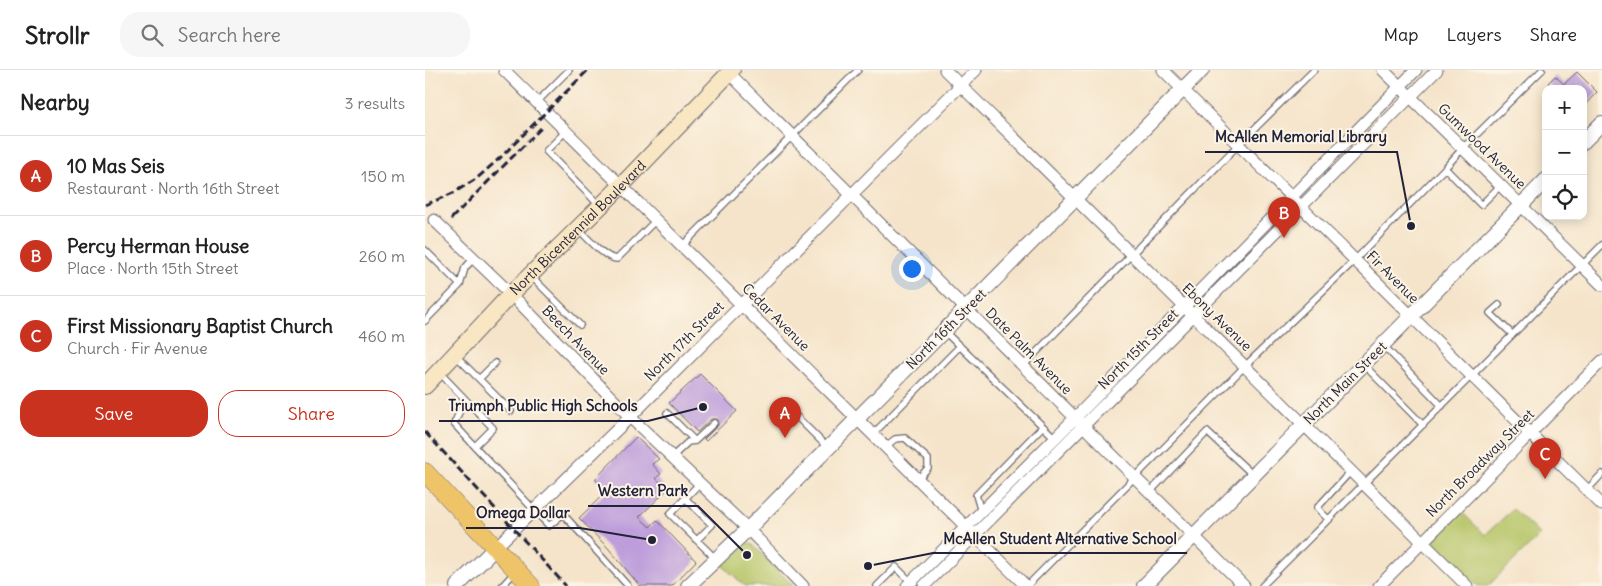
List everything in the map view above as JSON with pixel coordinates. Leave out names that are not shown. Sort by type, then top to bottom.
[{"type":"main road","name":"North Bicentennial Boulevard","points":[[425,386],[511,294],[621,186],[730,72]]},
{"type":"main road","points":[[425,472],[531,586]]},
{"type":"street","name":"Cedar Avenue","points":[[504,70],[1027,586]]},
{"type":"street","name":"Ebony Avenue","points":[[945,70],[1467,586]]},
{"type":"street","name":"North 17th Street","points":[[496,547],[630,417],[976,70]]},
{"type":"street","name":"Fir Avenue","points":[[1163,70],[1602,505]]},
{"type":"street","name":"North 16th Street","points":[[688,586],[748,529],[856,418],[1076,199],[1201,70]]},
{"type":"street","name":"Gumwood Avenue","points":[[1383,70],[1602,285]]},
{"type":"street","name":"North 15th Street","points":[[924,586],[975,535],[1184,306],[1416,70]]},
{"type":"street","name":"North 15th Street","points":[[909,584],[1055,438],[1079,422],[1193,316],[1437,70]]},
{"type":"street","name":"Date Palm Avenue","points":[[730,72],[791,136],[1243,586]]},
{"type":"street","points":[[1587,138],[1602,123]]},
{"type":"street","name":"North Main Street","points":[[1144,586],[1542,184]]},
{"type":"street","name":"Beech Avenue","points":[[434,220],[511,294],[630,417],[748,529],[803,586]]},
{"type":"street","name":"North Broadway Street","points":[[1379,586],[1602,361]]},
{"type":"street","points":[[457,586],[496,547]]},
{"type":"lane","points":[[537,102],[569,70]]},
{"type":"lane","points":[[682,246],[857,70]]},
{"type":"lane","points":[[1023,366],[1238,145],[1314,70]]},
{"type":"lane","points":[[1027,586],[1245,366],[1355,260],[1463,148],[1542,70]]},
{"type":"lane","points":[[566,131],[546,151],[601,206]]},
{"type":"lane","points":[[1445,168],[1481,205],[1501,185]]},
{"type":"lane","points":[[577,229],[603,252],[613,259],[617,259],[656,220]]},
{"type":"lane","points":[[1262,586],[1602,244]]},
{"type":"lane","points":[[425,250],[460,286]]},
{"type":"lane","points":[[425,321],[460,286],[465,268],[474,258]]},
{"type":"lane","points":[[531,275],[580,325]]},
{"type":"lane","points":[[1499,306],[1490,313],[1512,334]]},
{"type":"lane","points":[[944,331],[1055,438]]},
{"type":"lane","points":[[1383,345],[1442,406]]},
{"type":"lane","points":[[873,434],[960,346]]},
{"type":"lane","points":[[455,354],[511,411]]},
{"type":"lane","points":[[479,379],[495,364]]},
{"type":"lane","points":[[1363,364],[1423,425]]},
{"type":"lane","points":[[438,372],[493,428],[475,446]]},
{"type":"lane","points":[[465,399],[454,424],[549,526],[563,514],[628,586]]},
{"type":"lane","points":[[784,404],[827,448]]},
{"type":"lane","points":[[667,413],[695,441]]},
{"type":"lane","points":[[672,457],[688,442],[695,441],[714,423]]},
{"type":"lane","points":[[981,512],[976,495],[1042,427]]},
{"type":"lane","points":[[1149,492],[1207,432],[1253,475]]},
{"type":"lane","points":[[885,447],[895,439],[905,438],[928,459],[927,468],[918,479]]},
{"type":"lane","points":[[1329,520],[1317,508],[1351,471]]},
{"type":"lane","points":[[1587,490],[1602,474]]},
{"type":"lane","points":[[699,483],[670,514],[716,559]]},
{"type":"lane","points":[[685,498],[712,525],[697,540]]},
{"type":"lane","points":[[877,586],[896,567],[909,584]]},
{"type":"lane","points":[[503,586],[517,570]]},
{"type":"green space","points":[[1513,509],[1540,535],[1488,586],[1478,586],[1431,542],[1462,512],[1485,535]]},
{"type":"green space","points":[[744,543],[752,544],[793,586],[745,586],[722,565]]},
{"type":"building","points":[[1577,72],[1597,92],[1587,103],[1587,85],[1550,85],[1548,83],[1555,76],[1564,84]]},
{"type":"building","points":[[700,374],[737,411],[706,441],[704,439],[718,425],[717,419],[711,419],[697,432],[669,403]]},
{"type":"building","points":[[636,437],[659,459],[652,464],[661,474],[656,478],[667,490],[639,517],[650,527],[657,520],[696,561],[672,586],[640,586],[609,549],[579,518],[607,491],[595,479]]},
{"type":"railway","points":[[425,205],[453,193],[476,179],[500,158],[588,70]]},
{"type":"railway","points":[[451,219],[543,126]]},
{"type":"railway","points":[[425,432],[566,586]]},
{"type":"place","name":"McAllen Memorial Library","points":[[1411,226]]},
{"type":"place","name":"Percy Herman House","points":[[1284,238]]},
{"type":"place","name":"Triumph Public High Schools","points":[[703,407]]},
{"type":"place","name":"10 Mas Seis","points":[[785,438]]},
{"type":"place","name":"First Missionary Baptist Church","points":[[1545,479]]},
{"type":"place","name":"Omega Dollar","points":[[652,540]]},
{"type":"place","name":"Western Park","points":[[747,555]]},
{"type":"place","name":"McAllen Student Alternative School","points":[[868,566]]}]
